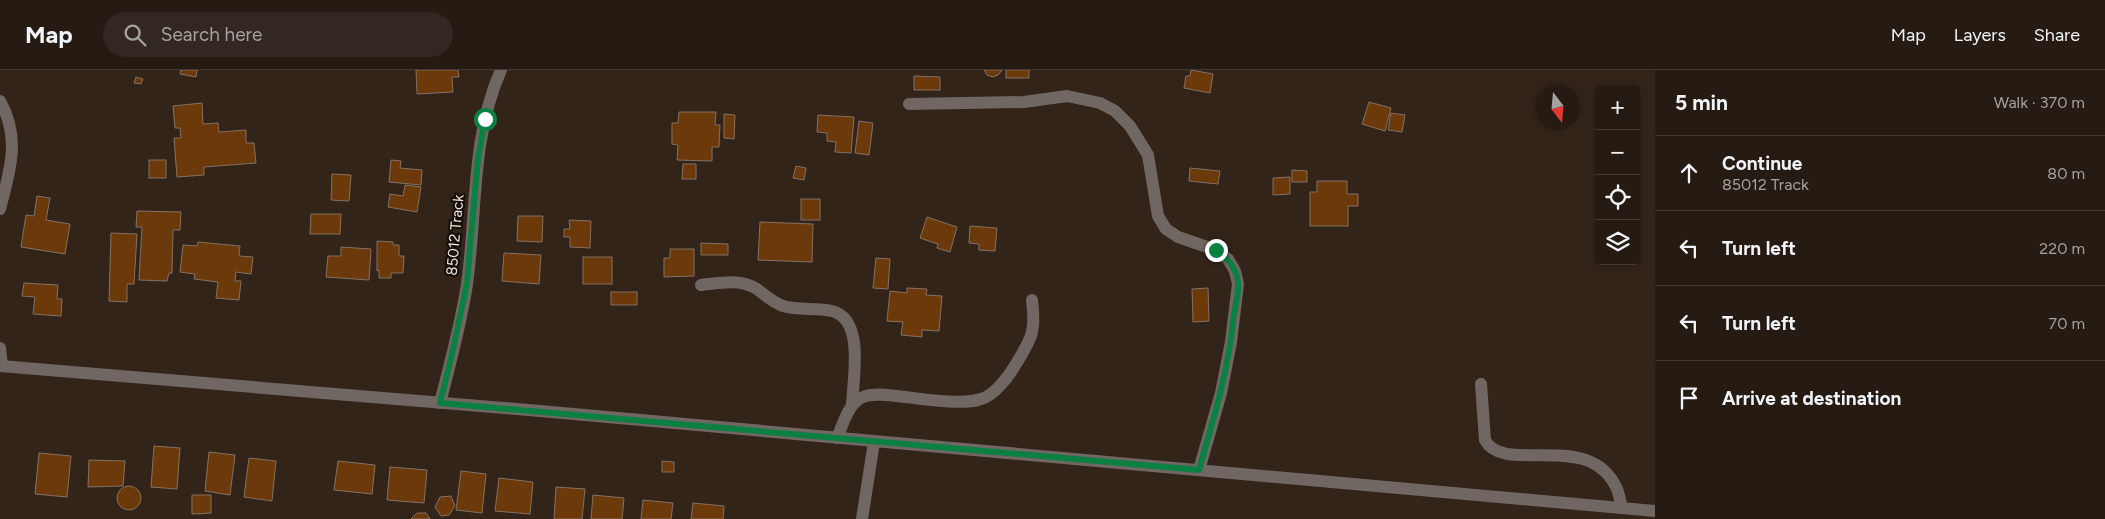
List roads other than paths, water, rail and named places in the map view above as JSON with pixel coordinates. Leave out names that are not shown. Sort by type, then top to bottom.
[{"type":"street","name":"85012 Track","points":[[440,403],[460,321],[467,283],[478,158],[485,119],[501,70]]},
{"type":"street","points":[[909,104],[1024,102],[1067,96],[1100,103],[1115,111],[1130,126],[1148,156],[1158,216],[1166,229],[1178,237],[1216,250],[1228,258],[1235,271],[1238,284],[1231,342],[1221,393],[1199,470]]},
{"type":"street","points":[[0,101],[11,126],[13,143],[11,163],[0,209]]},
{"type":"street","points":[[701,286],[733,282],[743,283],[755,288],[781,306],[834,311],[850,324],[854,332],[852,405],[837,438]]},
{"type":"street","points":[[852,405],[862,398],[872,395],[967,401],[981,400],[993,392],[1014,367],[1032,336],[1034,321],[1032,300]]},
{"type":"street","points":[[0,348],[1,366],[1655,510]]},
{"type":"street","points":[[1481,384],[1485,440],[1494,451],[1507,454],[1571,456],[1588,461],[1610,477],[1617,489],[1622,507]]},
{"type":"street","points":[[862,519],[874,442]]}]
